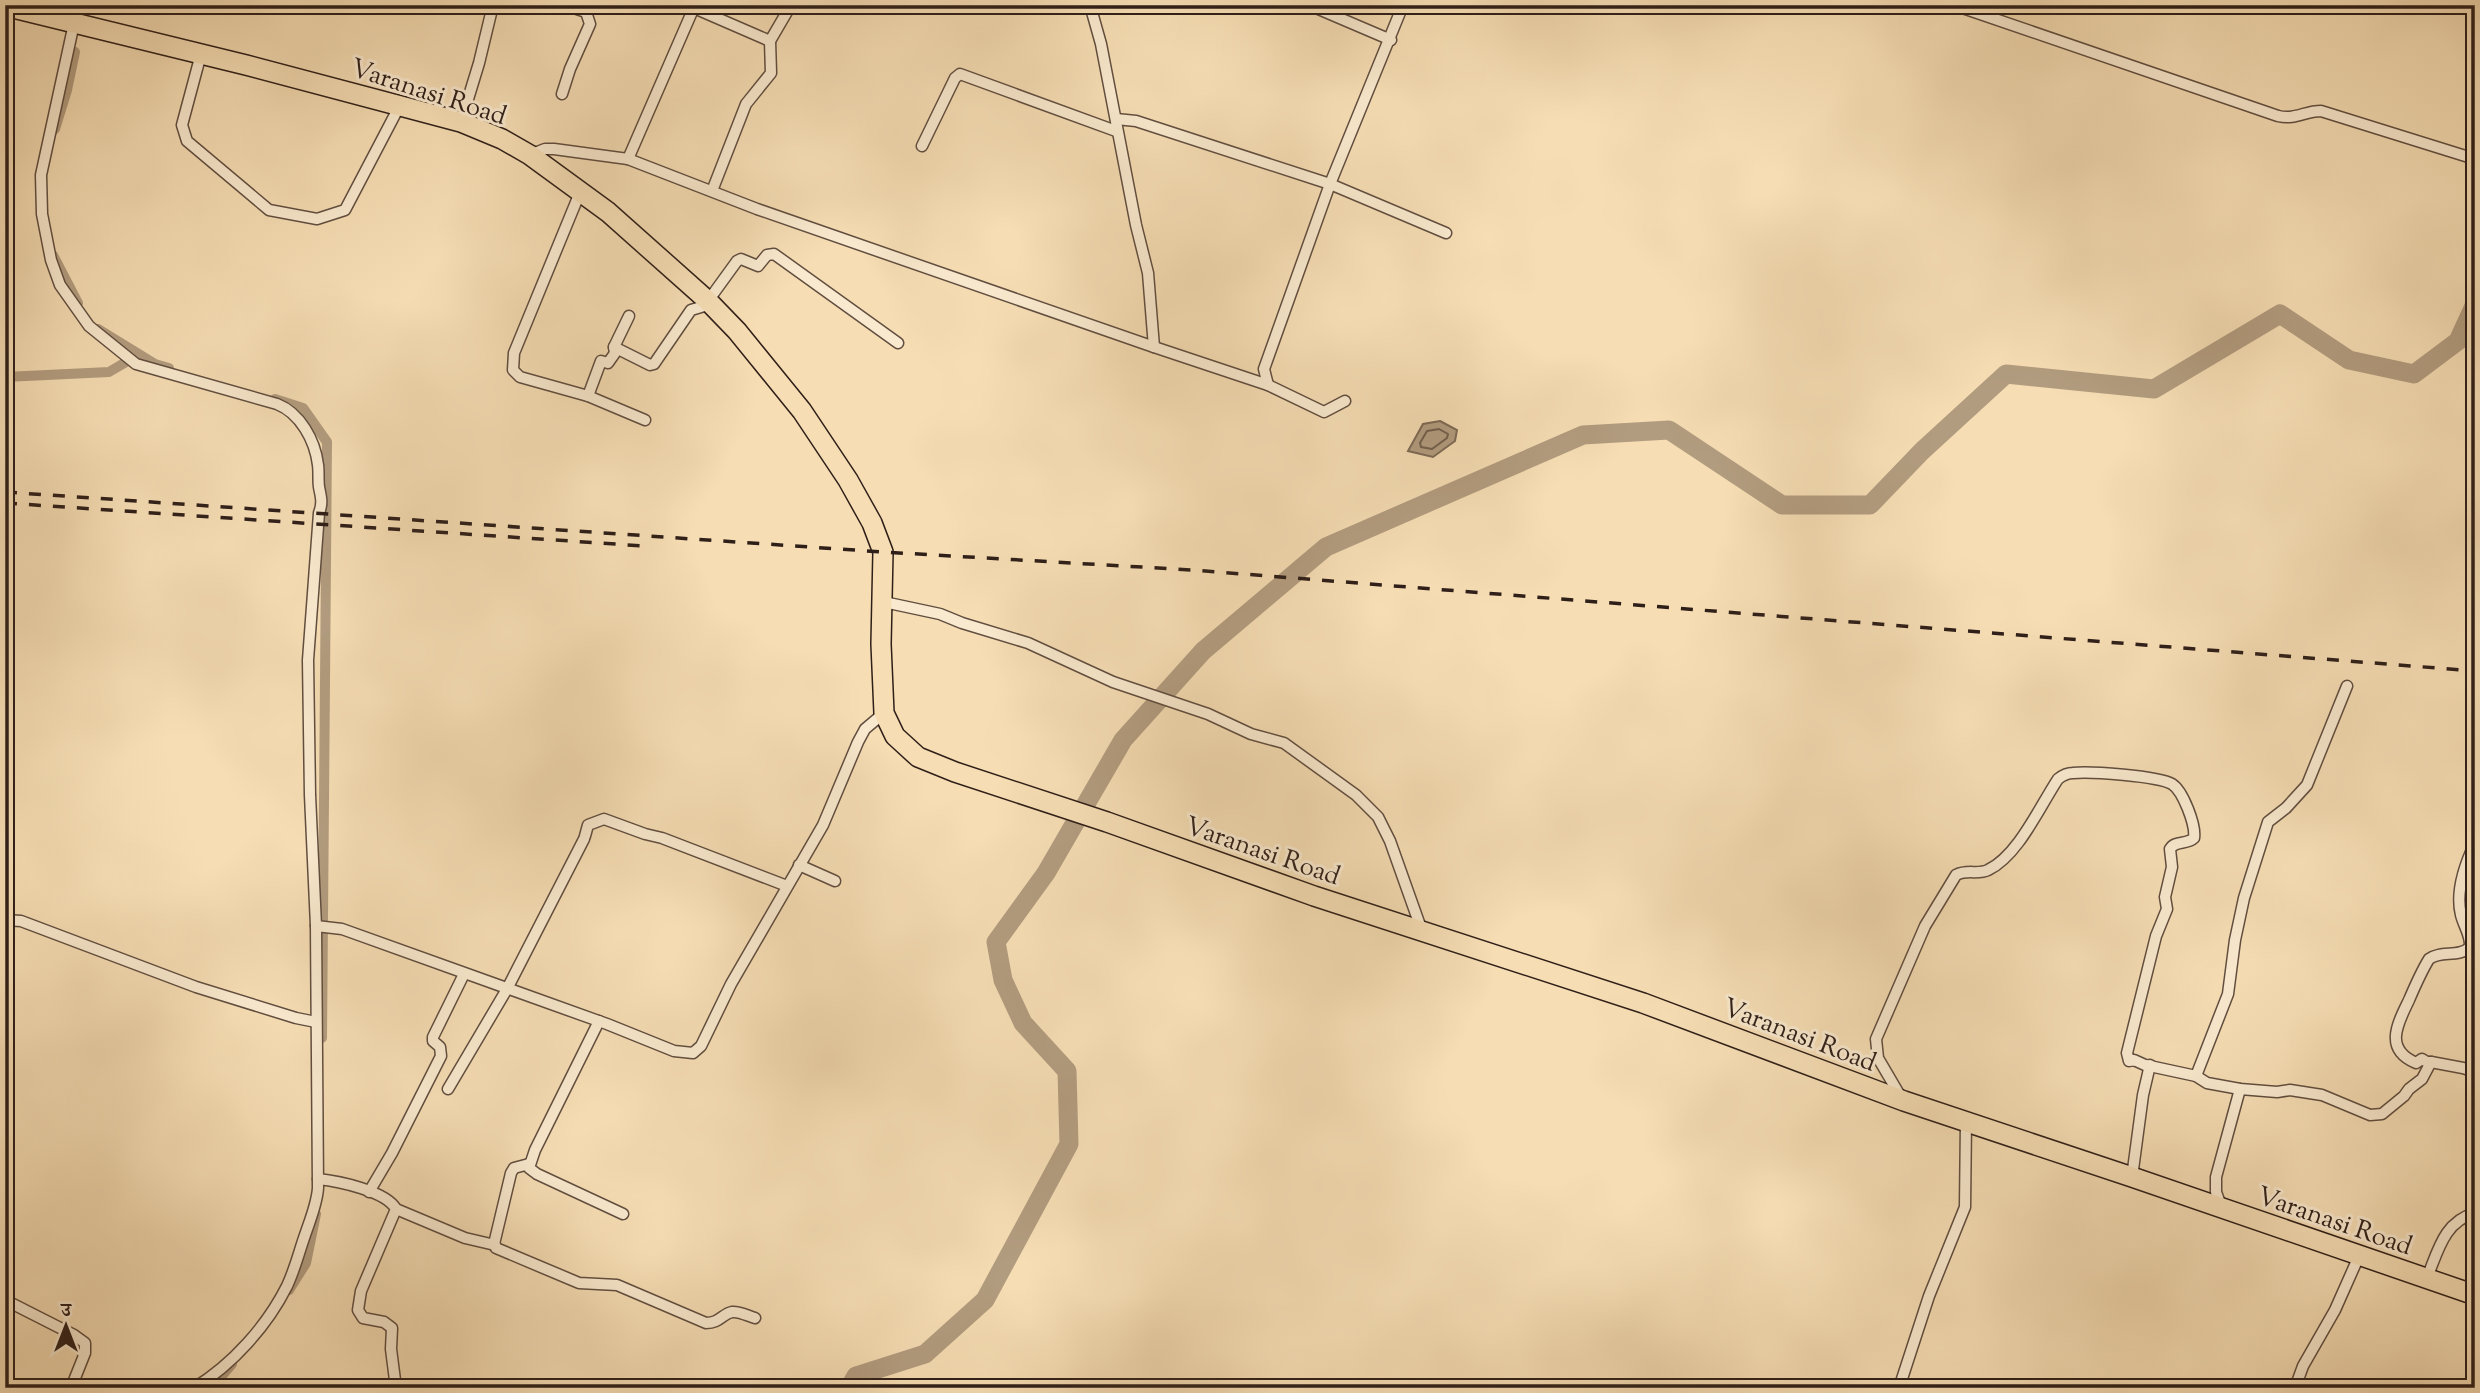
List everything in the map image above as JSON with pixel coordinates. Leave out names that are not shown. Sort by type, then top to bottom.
[{"type":"highway","name":"Varanasi Road","points":[[5,6],[81,20],[461,122],[502,139],[530,155],[581,191],[709,302],[737,331],[802,411],[832,455],[872,523],[883,552],[881,644],[884,713],[895,736],[918,757],[1314,896],[1643,1003],[1904,1101],[2475,1295]]},
{"type":"street","points":[[461,122],[493,5]]},
{"type":"street","points":[[562,94],[590,24],[586,12],[565,5]]},
{"type":"street","points":[[712,191],[746,104],[771,73],[770,41],[790,5]]},
{"type":"street","points":[[1090,5],[1101,44],[1148,273],[1154,346]]},
{"type":"street","points":[[1310,5],[1391,40]]},
{"type":"street","points":[[1268,385],[1264,369],[1331,184],[1404,5]]},
{"type":"street","points":[[1954,5],[2278,116],[2290,118],[2320,111],[2475,159]]},
{"type":"street","points":[[628,159],[694,7],[770,41]]},
{"type":"street","points":[[81,20],[43,157],[40,195],[51,260],[62,289],[89,326],[132,360],[291,410],[315,452],[323,499],[319,513],[309,660],[310,795],[319,926],[316,1022],[322,1179],[295,1265],[281,1297],[265,1320],[221,1370],[194,1388]]},
{"type":"street","points":[[201,54],[182,125],[183,132],[187,141],[269,210],[317,219],[345,209],[400,105]]},
{"type":"street","points":[[922,146],[960,74],[1116,125],[1136,121],[1331,184],[1446,233]]},
{"type":"street","points":[[530,155],[545,149],[554,149],[628,159],[770,214],[1268,385],[1324,412],[1345,401]]},
{"type":"street","points":[[581,191],[512,361],[513,370],[520,377],[588,396],[645,420]]},
{"type":"street","points":[[614,348],[650,365],[654,363],[691,310],[709,302],[737,261],[758,266],[767,255],[774,254],[898,343]]},
{"type":"street","points":[[588,396],[601,361],[608,363],[615,353],[614,348],[629,316]]},
{"type":"street","points":[[884,602],[940,614],[1015,638],[1113,682],[1208,714],[1251,734],[1284,743],[1373,810],[1390,841],[1422,931]]},
{"type":"street","points":[[2196,1076],[2228,994],[2244,898],[2268,822],[2286,808],[2307,785],[2347,686]]},
{"type":"street","points":[[319,926],[335,928],[599,1021],[674,1051],[688,1054],[698,1051],[731,984],[828,815],[858,742],[866,729],[884,713]]},
{"type":"street","points":[[1904,1101],[1878,1058],[1876,1039],[1925,926],[1954,877],[1964,871],[1989,870],[2004,859],[2058,779],[2073,772],[2138,777],[2171,783],[2177,788],[2195,828],[2194,838],[2190,842],[2175,844],[2170,849],[2172,867],[2165,897],[2166,909],[2156,936],[2127,1053],[2129,1061],[2196,1076],[2207,1083],[2322,1095],[2376,1115],[2386,1111],[2422,1079],[2431,1062]]},
{"type":"street","points":[[448,1089],[507,989],[585,837],[588,825],[604,819],[788,886]]},
{"type":"street","points":[[2475,843],[2464,869],[2460,901],[2471,952],[2437,954],[2429,959],[2398,1024],[2396,1038],[2397,1045],[2405,1056],[2416,1063],[2421,1059],[2475,1072]]},
{"type":"street","points":[[799,864],[835,881]]},
{"type":"street","points":[[5,920],[21,921],[196,987],[316,1022]]},
{"type":"street","points":[[369,1192],[441,1056],[440,1047],[433,1041],[433,1037],[464,974]]},
{"type":"street","points":[[599,1021],[529,1168],[623,1214]]},
{"type":"street","points":[[2132,1177],[2143,1095],[2150,1065]]},
{"type":"street","points":[[2222,1209],[2216,1192],[2216,1177],[2240,1088]]},
{"type":"street","points":[[1899,1388],[1929,1296],[1965,1207],[1966,1120]]},
{"type":"street","points":[[495,1245],[511,1173],[514,1168],[529,1164]]},
{"type":"street","points":[[322,1179],[345,1182],[390,1201],[396,1209],[465,1238],[495,1245],[502,1252],[579,1283],[617,1284],[706,1323],[719,1322],[729,1312],[755,1318]]},
{"type":"street","points":[[396,1209],[362,1291],[358,1310],[363,1318],[384,1322],[392,1328],[391,1349],[396,1388]]},
{"type":"street","points":[[2427,1280],[2451,1226],[2466,1215],[2475,1213]]},
{"type":"street","points":[[2295,1388],[2306,1360],[2335,1310],[2359,1256]]},
{"type":"street","points":[[5,1300],[85,1343],[85,1353],[71,1388]]},
{"type":"water","points":[[1440,421],[1457,430],[1455,441],[1433,457],[1408,451],[1423,424]]},
{"type":"waterway","points":[[83,16],[85,5]]},
{"type":"waterway","points":[[55,129],[75,52]]},
{"type":"waterway","points":[[53,255],[78,303]]},
{"type":"waterway","points":[[849,1388],[856,1376],[925,1354],[985,1300],[1069,1144],[1067,1071],[1023,1023],[1003,980],[996,942],[1046,873],[1123,740],[1203,651],[1326,547],[1583,435],[1669,430],[1782,505],[1870,505],[1922,451],[2006,374],[2154,389],[2280,314],[2349,360],[2414,374],[2458,341],[2475,304]]},
{"type":"waterway","points":[[98,329],[155,364],[169,368]]},
{"type":"waterway","points":[[5,377],[109,372],[138,355]]},
{"type":"waterway","points":[[275,399],[303,408],[327,442],[322,1038]]},
{"type":"waterway","points":[[289,1290],[306,1263],[316,1214]]},
{"type":"waterway","points":[[202,1388],[220,1378],[232,1364]]},
{"type":"railway","points":[[5,492],[883,552],[1192,570],[2475,671]]},
{"type":"railway","points":[[5,503],[644,546]]}]
